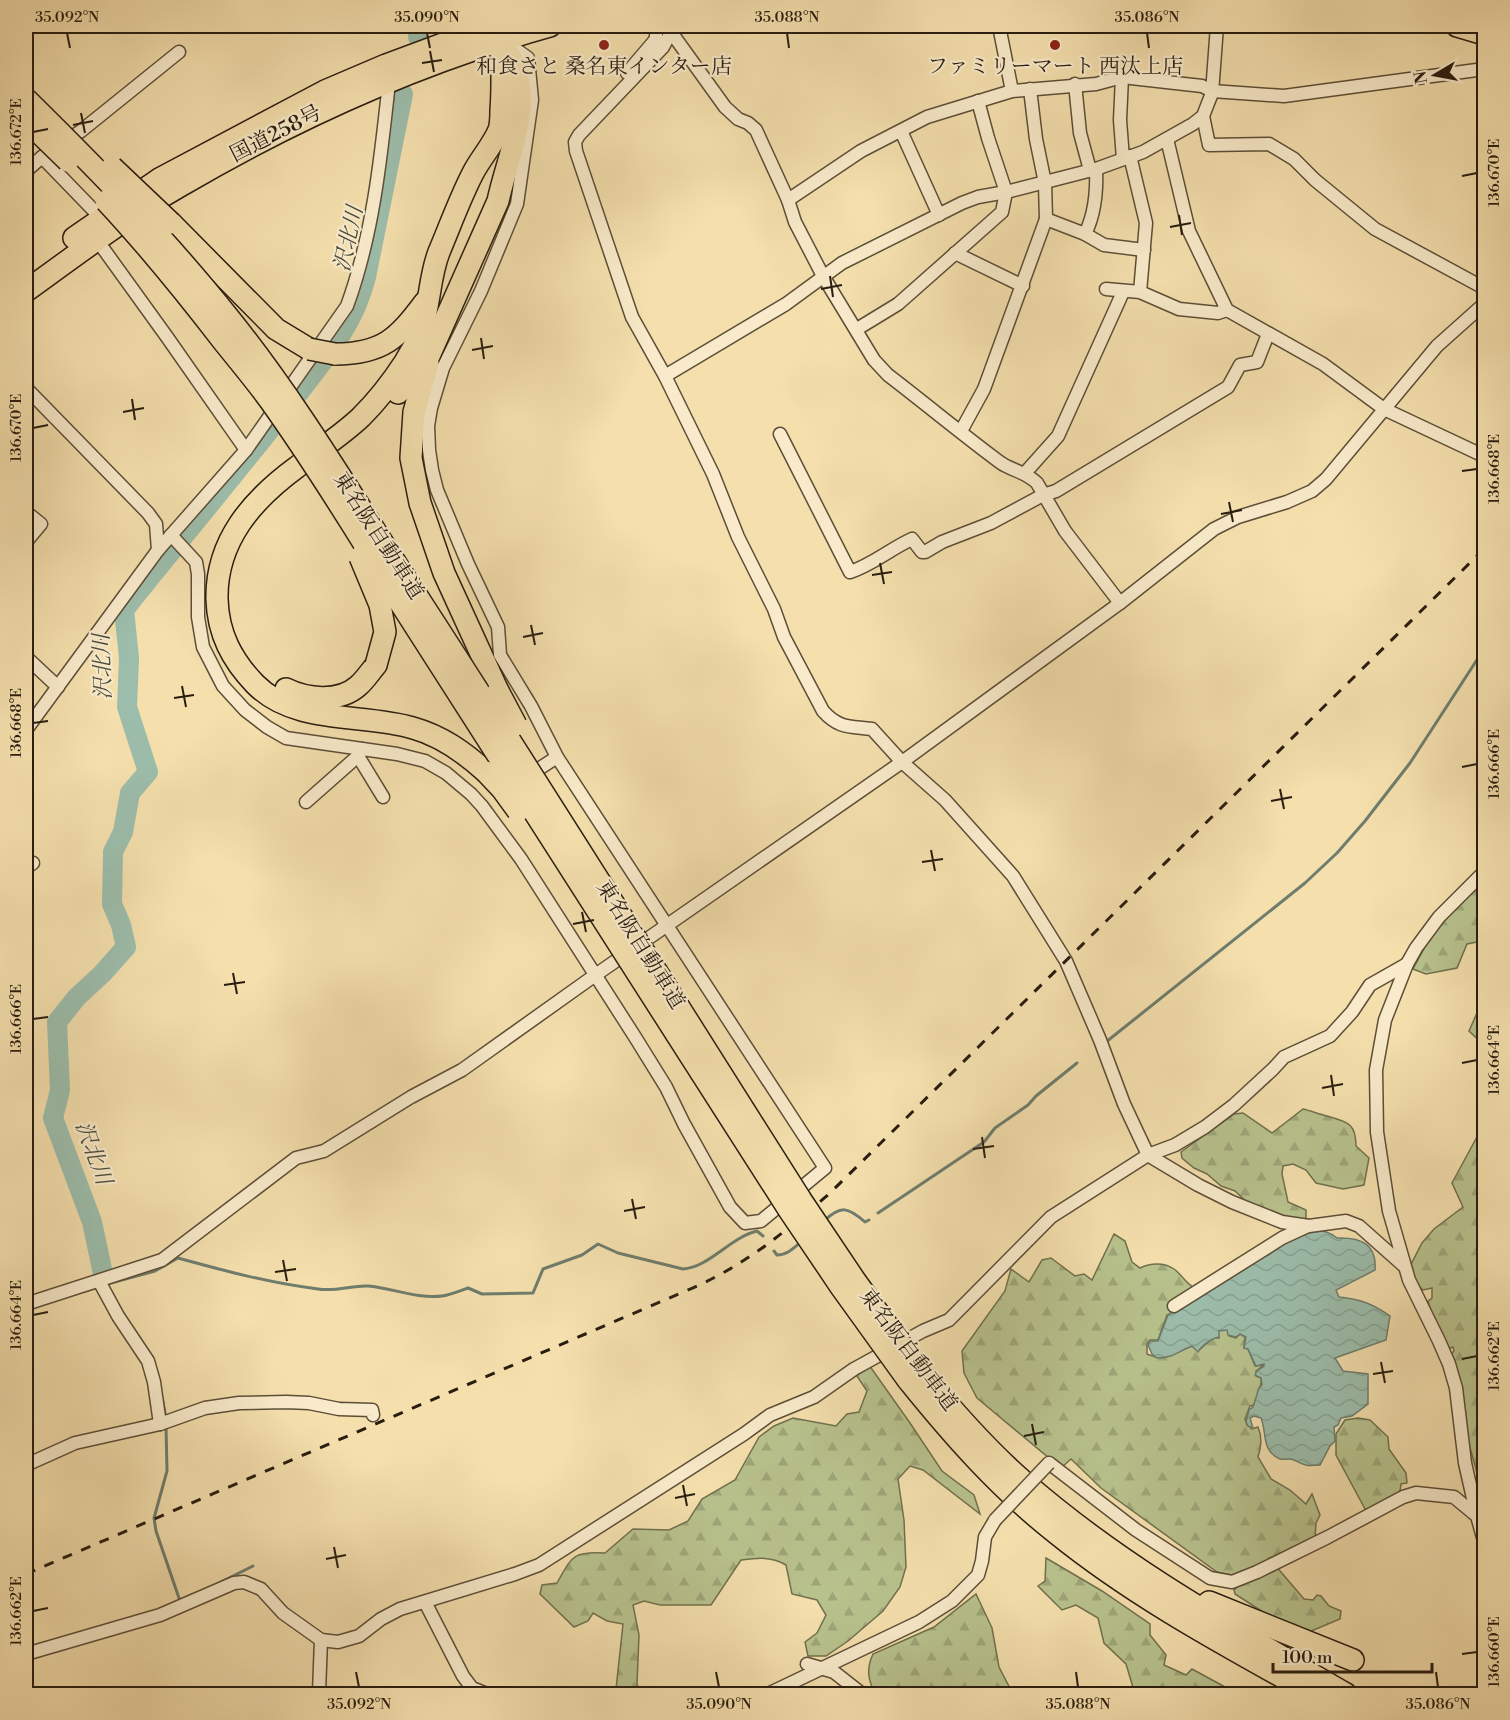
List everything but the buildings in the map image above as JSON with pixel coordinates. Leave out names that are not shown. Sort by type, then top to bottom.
[{"type":"highway","name":"国道258号","points":[[26,274],[161,178],[325,91],[386,65],[496,32],[550,26]]},
{"type":"highway","points":[[1457,26],[1485,34]]},
{"type":"highway","name":"国道258号","points":[[26,291],[97,240],[178,187],[332,105],[390,82],[496,32]]},
{"type":"highway","points":[[496,32],[503,87],[500,129],[473,173],[437,255],[421,332],[405,362],[386,390],[360,418],[274,485],[249,510],[238,525],[220,562],[217,612],[225,643],[232,655],[258,687],[273,697],[287,705],[316,713],[412,728],[435,736],[468,756],[502,789],[638,980],[655,998]]},
{"type":"highway","points":[[496,32],[516,67],[520,100],[519,126],[498,201],[429,356],[414,412],[411,458],[420,503],[444,573],[498,691],[523,738],[630,913],[644,950]]},
{"type":"highway","points":[[26,92],[42,104],[171,224],[276,329],[309,350],[335,354],[377,348],[392,340],[405,328],[429,297]]},
{"type":"highway","name":"東名阪自動車道","points":[[26,99],[160,237],[230,319],[297,410],[485,700],[801,1200],[914,1375],[966,1449],[1010,1493],[1056,1533],[1140,1594],[1313,1695]]},
{"type":"highway","name":"東名阪自動車道","points":[[26,120],[148,246],[270,400],[342,507],[401,604],[789,1210],[841,1287],[914,1375],[1022,1480],[1067,1518],[1149,1578],[1346,1695]]},
{"type":"highway","points":[[236,357],[245,380],[352,540],[380,605],[385,632],[376,665],[356,688],[340,695],[323,698],[300,696],[284,689],[256,667],[244,651],[234,629],[229,606],[232,571],[238,553],[261,516],[302,478],[356,439],[384,412],[429,356]]},
{"type":"highway","points":[[1067,1518],[1124,1557],[1197,1597],[1353,1660]]},
{"type":"street","points":[[624,87],[622,79],[656,39],[656,26]]},
{"type":"street","points":[[999,26],[1012,91]]},
{"type":"street","points":[[1217,26],[1212,91],[1203,116],[1209,145],[1269,144],[1294,159],[1315,180],[1375,229],[1485,288]]},
{"type":"street","points":[[670,29],[663,47],[579,135],[575,142],[576,151],[632,317],[665,376],[713,474],[738,537],[774,609],[784,637],[823,711],[832,721],[840,725],[872,729],[902,762],[945,800],[1013,876],[1066,961],[1100,1040],[1124,1104],[1148,1155],[1232,1202],[1282,1222],[1309,1226],[1346,1221],[1352,1223],[1378,1241],[1404,1266]]},
{"type":"street","points":[[670,29],[725,106],[738,119],[748,123],[756,130],[788,200],[795,222],[874,360],[888,375],[1010,469],[1025,473],[1037,483],[1065,531],[1120,603]]},
{"type":"street","points":[[176,540],[198,567],[198,617],[203,646],[223,686],[234,699],[267,727],[286,738],[360,753],[397,754],[425,761],[453,778],[482,806],[521,859],[666,1087],[730,1207],[745,1222],[761,1221],[825,1168],[557,757],[531,706],[500,655],[498,627],[468,564],[432,470],[428,426],[443,368],[481,291],[516,204],[523,170],[532,100],[528,58],[496,32]]},
{"type":"street","points":[[26,171],[42,157],[81,131],[179,52]]},
{"type":"street","points":[[788,200],[861,151],[927,117],[1012,91],[1096,84],[1122,77],[1202,86],[1212,91],[1284,96],[1485,69]]},
{"type":"street","points":[[1122,77],[1120,120],[1126,158],[1146,223],[1140,292]]},
{"type":"street","points":[[26,730],[158,550],[176,540],[246,450],[347,306],[354,288],[377,186],[390,82]]},
{"type":"street","points":[[1075,84],[1080,133],[1097,189],[1091,223],[1085,234]]},
{"type":"street","points":[[961,431],[984,389],[1046,219],[1045,183],[1036,139],[1030,89]]},
{"type":"street","points":[[857,329],[898,304],[1002,212],[1006,192],[978,101]]},
{"type":"street","points":[[665,376],[786,304],[824,276],[871,247],[978,197],[1093,170],[1143,152],[1203,116]]},
{"type":"street","points":[[901,131],[939,215]]},
{"type":"street","points":[[1167,139],[1189,231],[1227,310],[1323,364],[1384,409],[1485,456]]},
{"type":"street","points":[[42,157],[102,219]]},
{"type":"street","points":[[1046,219],[1085,234],[1104,245],[1144,250]]},
{"type":"street","points":[[97,240],[246,450]]},
{"type":"street","points":[[955,253],[1023,286]]},
{"type":"street","points":[[1106,289],[1140,292],[1179,309],[1218,313],[1227,310]]},
{"type":"street","points":[[1025,473],[1058,436],[1123,292]]},
{"type":"street","points":[[26,1304],[162,1260],[296,1158],[324,1150],[411,1097],[462,1070],[902,762],[1120,603],[1214,529],[1238,517],[1287,502],[1312,491],[1326,479],[1437,346],[1485,304]]},
{"type":"street","points":[[780,434],[850,572],[866,567],[890,550],[912,539],[922,552],[925,552],[942,542],[992,523],[1043,495],[1056,491],[1228,387],[1240,365],[1257,362],[1268,334]]},
{"type":"street","points":[[26,388],[148,513],[156,524],[158,550]]},
{"type":"street","points":[[26,512],[41,524],[26,542]]},
{"type":"street","points":[[26,657],[58,687]]},
{"type":"street","points":[[360,753],[383,797]]},
{"type":"street","points":[[306,802],[360,753]]},
{"type":"street","points":[[482,806],[557,757]]},
{"type":"street","points":[[1485,872],[1439,917],[1422,938],[1407,964],[1385,1020],[1376,1070],[1377,1132],[1389,1211],[1409,1280],[1452,1372],[1465,1463],[1485,1541]]},
{"type":"street","points":[[26,1654],[159,1615],[234,1583],[244,1582],[261,1589],[283,1613],[321,1640],[338,1642],[359,1636],[381,1619],[400,1609],[515,1574],[539,1564],[744,1434],[770,1414],[814,1397],[854,1369],[923,1331],[949,1320],[1051,1217],[1148,1155],[1175,1145],[1205,1127],[1242,1098],[1284,1057],[1330,1036],[1352,1012],[1370,985],[1407,964]]},
{"type":"street","points":[[1174,1306],[1282,1238],[1309,1226]]},
{"type":"street","points":[[99,1281],[118,1316],[148,1361],[154,1382],[160,1425]]},
{"type":"street","points":[[26,1465],[75,1443],[160,1425],[205,1408],[250,1403],[309,1403],[339,1409],[372,1410],[373,1416]]},
{"type":"street","points":[[768,1695],[919,1622],[952,1601],[978,1575],[985,1538],[995,1521],[1049,1463],[1136,1530],[1210,1578],[1232,1582],[1319,1542],[1403,1497],[1416,1493],[1454,1497],[1477,1516]]},
{"type":"street","points":[[425,1602],[463,1676],[472,1688],[487,1695]]},
{"type":"street","points":[[316,1695],[319,1692],[321,1640]]},
{"type":"street","points":[[807,1665],[834,1672],[858,1689],[862,1695]]},
{"type":"green space","points":[[1484,877],[1484,947],[1477,942],[1467,944],[1457,968],[1426,974],[1413,969],[1432,934]]},
{"type":"green space","points":[[1484,997],[1484,1045],[1469,1031]]},
{"type":"green space","points":[[1303,1109],[1349,1124],[1356,1138],[1356,1146],[1369,1158],[1364,1185],[1343,1189],[1316,1183],[1306,1170],[1293,1164],[1283,1166],[1282,1174],[1288,1202],[1306,1210],[1306,1218],[1296,1224],[1253,1208],[1235,1191],[1221,1186],[1182,1158],[1181,1152],[1234,1114],[1243,1113],[1272,1133]]},
{"type":"green space","points":[[1484,1124],[1484,1512],[1476,1469],[1448,1370],[1450,1355],[1454,1351],[1453,1347],[1447,1349],[1440,1345],[1428,1301],[1432,1298],[1432,1288],[1423,1290],[1406,1274],[1422,1243],[1434,1229],[1463,1207],[1452,1183]]},
{"type":"green space","points":[[1114,1234],[1125,1241],[1132,1262],[1140,1268],[1153,1264],[1166,1265],[1193,1287],[1177,1310],[1167,1315],[1158,1340],[1150,1340],[1147,1344],[1147,1354],[1160,1358],[1166,1357],[1192,1346],[1198,1351],[1213,1338],[1219,1338],[1218,1331],[1223,1329],[1228,1330],[1229,1336],[1236,1338],[1240,1334],[1245,1337],[1244,1348],[1248,1349],[1255,1366],[1264,1365],[1256,1371],[1256,1376],[1261,1378],[1260,1388],[1254,1405],[1250,1406],[1245,1419],[1247,1425],[1252,1429],[1258,1427],[1261,1442],[1258,1457],[1271,1479],[1290,1490],[1306,1504],[1312,1494],[1320,1515],[1316,1523],[1315,1538],[1307,1546],[1269,1558],[1304,1599],[1313,1600],[1317,1595],[1321,1596],[1329,1606],[1341,1611],[1340,1619],[1309,1632],[1266,1614],[1235,1594],[1234,1590],[1240,1584],[1236,1576],[1217,1572],[1101,1488],[1071,1459],[1061,1468],[977,1398],[964,1373],[962,1351],[1005,1291],[1011,1269],[1029,1282],[1042,1260],[1051,1258],[1075,1276],[1084,1274],[1092,1280]]},
{"type":"green space","points":[[869,1365],[942,1471],[974,1495],[980,1514],[923,1470],[910,1466],[898,1479],[904,1520],[906,1567],[900,1587],[883,1611],[848,1641],[826,1656],[808,1656],[805,1642],[817,1633],[826,1615],[817,1600],[792,1594],[786,1565],[781,1562],[764,1558],[741,1560],[711,1605],[660,1605],[644,1601],[633,1605],[639,1635],[637,1684],[641,1694],[619,1694],[616,1689],[623,1624],[607,1621],[593,1613],[588,1621],[574,1627],[540,1594],[542,1585],[557,1583],[574,1558],[586,1553],[605,1553],[633,1529],[669,1530],[688,1521],[702,1499],[735,1480],[759,1437],[774,1426],[793,1418],[836,1426],[847,1414],[859,1412],[867,1391],[857,1376]]},
{"type":"green space","points":[[1358,1418],[1370,1420],[1388,1437],[1389,1449],[1406,1473],[1407,1483],[1401,1484],[1400,1491],[1372,1512],[1365,1509],[1336,1455],[1336,1434],[1345,1420]]},
{"type":"green space","points":[[1046,1558],[1102,1591],[1150,1624],[1150,1635],[1166,1655],[1164,1665],[1186,1675],[1192,1669],[1238,1694],[1135,1694],[1126,1664],[1104,1643],[1098,1618],[1076,1605],[1062,1610],[1038,1586],[1045,1581]]},
{"type":"green space","points":[[976,1594],[992,1628],[999,1667],[1013,1694],[875,1694],[869,1674],[869,1664],[873,1654],[934,1627]]},
{"type":"water","points":[[1313,1230],[1332,1234],[1337,1238],[1360,1241],[1370,1248],[1375,1261],[1375,1270],[1336,1290],[1339,1297],[1366,1303],[1390,1316],[1386,1340],[1335,1358],[1343,1371],[1368,1374],[1368,1404],[1352,1416],[1341,1418],[1338,1425],[1334,1427],[1335,1441],[1320,1465],[1304,1464],[1274,1456],[1267,1446],[1261,1418],[1254,1416],[1250,1418],[1253,1428],[1248,1426],[1246,1422],[1249,1410],[1253,1407],[1262,1385],[1261,1378],[1255,1375],[1264,1364],[1256,1366],[1248,1349],[1244,1348],[1246,1337],[1240,1334],[1236,1337],[1228,1335],[1227,1330],[1219,1331],[1219,1337],[1207,1343],[1198,1352],[1192,1346],[1172,1355],[1157,1358],[1152,1354],[1148,1345],[1150,1341],[1158,1341],[1168,1315],[1294,1234]]},
{"type":"waterway","name":"沢北川","points":[[418,37],[419,26]]},
{"type":"waterway","name":"沢北川","points":[[103,1274],[92,1222],[53,1118],[60,1090],[57,1022],[77,997],[126,947],[121,925],[112,904],[113,852],[123,832],[130,793],[148,772],[127,707],[129,658],[124,610],[323,362],[353,314],[366,277],[403,94]]},
{"type":"waterway","points":[[1106,1042],[1305,883],[1337,853],[1410,763],[1484,649]]},
{"type":"waterway","points":[[878,1213],[984,1142],[995,1128],[1028,1105],[1077,1063]]},
{"type":"waterway","points":[[824,1221],[840,1210],[854,1213],[865,1222],[869,1220]]},
{"type":"waterway","points":[[108,1286],[107,1284],[155,1271],[178,1258],[265,1280],[325,1290],[368,1286],[432,1297],[448,1295],[468,1288],[482,1294],[533,1293],[543,1269],[582,1255],[598,1244],[618,1253],[683,1269],[711,1258],[747,1234],[757,1231],[763,1236]]},
{"type":"waterway","points":[[774,1251],[777,1255],[784,1254],[801,1242]]},
{"type":"waterway","points":[[85,1291],[95,1288]]},
{"type":"waterway","points":[[163,1402],[166,1419]]},
{"type":"waterway","points":[[166,1426],[167,1471],[154,1518],[156,1531],[181,1600]]},
{"type":"waterway","points":[[217,1584],[253,1566]]},
{"type":"railway","points":[[26,1574],[692,1288],[762,1248],[829,1194],[1484,549]]},
{"type":"place","name":"和食さと 桑名東インター店","points":[[604,45]]},
{"type":"place","name":"ファミリーマート 西汰上店","points":[[1055,45]]}]
